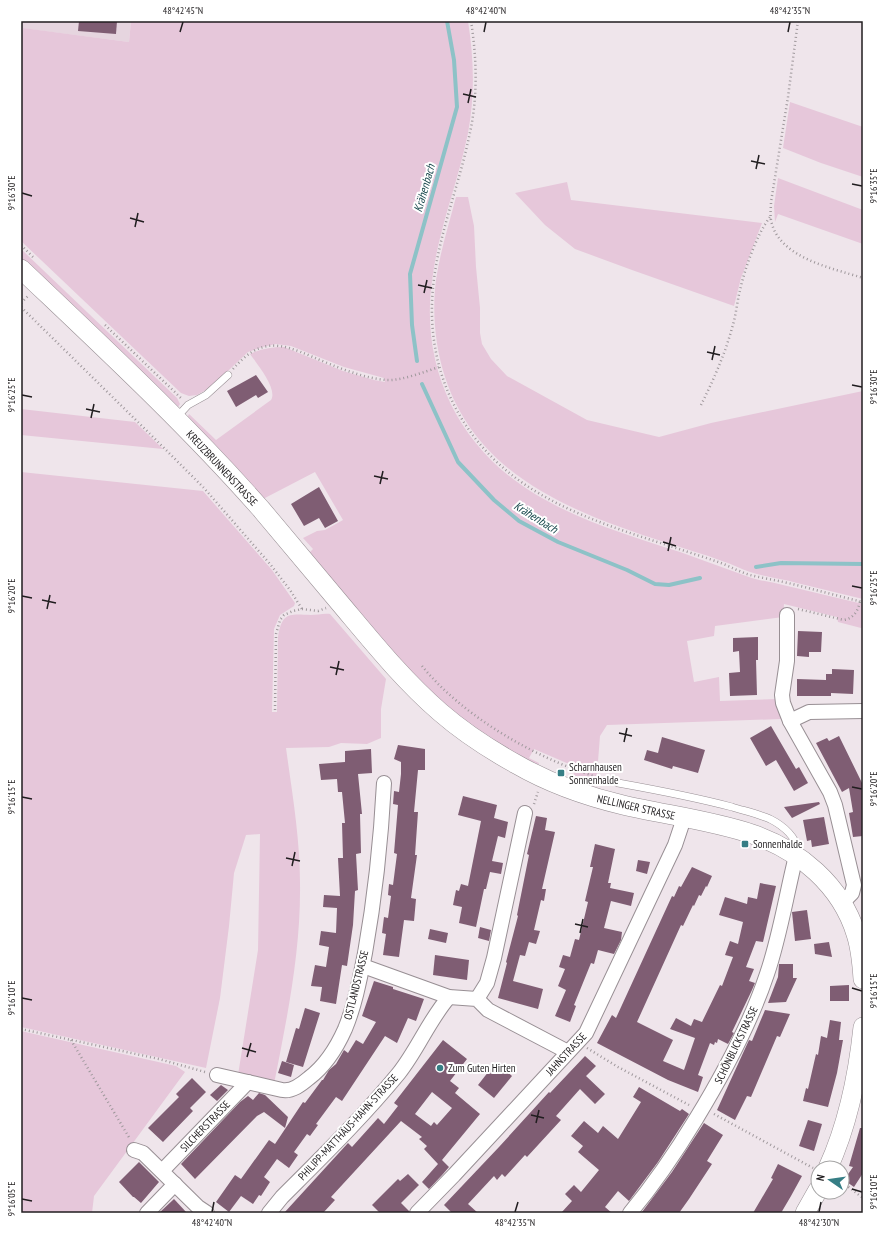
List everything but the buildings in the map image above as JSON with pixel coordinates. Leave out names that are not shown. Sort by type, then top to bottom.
[{"type":"main road","name":"KREUZBRUNNENSTRASSE","points":[[21,269],[176,418],[261,509],[407,681]]},
{"type":"main road","name":"NELLINGER STRASSE","points":[[407,681],[440,712],[468,734],[497,754],[538,776],[564,787],[601,799],[752,834],[776,844],[796,856],[818,873],[842,903],[850,918],[857,938],[863,979]]},
{"type":"main road","points":[[827,1160],[841,1135],[852,1098],[863,1027]]},
{"type":"main road","points":[[805,1213],[812,1200]]},
{"type":"street","points":[[787,615],[787,661],[782,699],[790,721],[830,792],[837,811],[854,886],[852,893],[842,903]]},
{"type":"street","points":[[790,721],[809,712],[863,711]]},
{"type":"street","name":"OSTLANDSTRASSE","points":[[217,1075],[286,1091],[305,1082],[317,1072],[344,1030],[363,966],[376,883],[384,783]]},
{"type":"street","points":[[477,999],[487,983],[494,958],[525,813]]},
{"type":"street","name":"JAHNSTRASSE","points":[[416,1213],[454,1175],[589,1030],[675,845],[684,818]]},
{"type":"street","name":"SCHÖNBLICKSTRASSE","points":[[630,1213],[667,1166],[697,1110],[724,1072],[735,1050],[761,992],[776,944],[796,856]]},
{"type":"street","points":[[363,966],[449,997],[477,999],[488,1010],[573,1048]]},
{"type":"street","name":"PHILIPP-MATTHÄUS-HAHN-STRASSE","points":[[269,1213],[282,1197],[386,1089],[407,1062],[440,1008],[449,997]]},
{"type":"street","name":"SILCHERSTRASSE","points":[[162,1171],[248,1082]]},
{"type":"street","points":[[134,1150],[142,1152],[198,1207],[207,1213]]},
{"type":"street","points":[[147,1213],[175,1184]]},
{"type":"lane","points":[[176,418],[188,406],[206,395],[228,375]]},
{"type":"lane","name":"NELLINGER STRASSE","points":[[618,783],[691,796],[770,819],[785,829],[792,837],[797,847],[796,856]]},
{"type":"path","points":[[471,21],[476,72],[473,118],[466,152],[441,242],[434,282],[433,327],[439,367],[458,414],[476,440],[490,456],[524,484],[545,497],[606,525],[720,563],[751,575],[861,602],[857,612],[847,620],[840,620],[795,609],[790,610],[787,615]]},
{"type":"path","points":[[798,21],[770,216],[777,236],[793,251],[813,261],[863,278]]},
{"type":"path","points":[[701,405],[730,335],[740,291],[748,265],[762,230],[770,216]]},
{"type":"path","points":[[21,306],[196,481],[270,564],[290,590],[302,609]]},
{"type":"path","points":[[228,375],[252,352],[262,348],[280,346],[291,348],[338,367],[385,380],[397,379],[439,367]]},
{"type":"path","points":[[275,710],[276,639],[277,627],[280,620],[284,615],[302,609],[321,611],[337,600]]},
{"type":"path","points":[[422,666],[439,685],[464,707],[525,747],[573,770],[618,783]]},
{"type":"path","points":[[535,800],[538,794]]},
{"type":"path","points":[[21,1029],[159,1059],[217,1075]]},
{"type":"path","points":[[71,1040],[128,1134],[134,1150]]},
{"type":"path","points":[[573,1048],[618,1068],[697,1110],[708,1111],[810,1163]]},
{"type":"path","points":[[850,1188],[863,1198]]},
{"type":"shaded area","points":[[21,21],[131,21],[129,42],[21,28]]},
{"type":"shaded area","points":[[131,21],[468,21],[472,49],[472,105],[464,152],[443,225],[435,262],[430,314],[432,345],[439,375],[450,403],[466,430],[485,454],[508,475],[552,504],[606,527],[753,578],[863,604],[863,627],[861,628],[838,622],[837,617],[784,604],[783,617],[715,626],[714,636],[687,641],[694,682],[719,677],[720,701],[778,699],[781,719],[607,725],[600,736],[597,774],[593,789],[582,786],[583,782],[572,779],[576,767],[534,749],[529,758],[539,763],[537,768],[488,740],[421,686],[308,554],[313,549],[303,538],[317,531],[325,530],[343,520],[315,472],[263,499],[187,418],[189,414],[216,440],[271,400],[272,390],[269,383],[262,370],[250,354],[275,347],[284,347],[343,371],[374,380],[385,382],[384,378],[344,367],[291,346],[276,344],[248,352],[211,387],[197,395],[189,396],[181,393],[21,241],[21,44],[23,28],[129,42]]},
{"type":"shaded area","points":[[790,102],[863,127],[863,177],[783,148]]},
{"type":"shaded area","points":[[778,178],[863,210],[863,244],[778,214],[775,222],[774,206]]},
{"type":"shaded area","points":[[567,182],[571,200],[762,223],[741,278],[734,306],[575,249],[545,225],[515,193]]},
{"type":"shaded area","points":[[456,197],[468,197],[474,226],[480,308],[480,333],[482,344],[491,359],[507,376],[587,420],[659,437],[711,423],[863,391],[863,599],[756,574],[708,556],[598,519],[565,504],[534,487],[505,466],[481,441],[460,412],[445,377],[439,353],[434,317],[436,280],[442,249]]},
{"type":"shaded area","points":[[21,249],[177,398],[180,404],[178,407],[176,408],[21,259]]},
{"type":"shaded area","points":[[21,409],[135,422],[163,449],[21,435]]},
{"type":"shaded area","points":[[21,472],[203,491],[272,570],[295,603],[294,606],[280,615],[274,629],[272,712],[277,712],[278,637],[282,623],[288,616],[297,614],[330,614],[386,679],[381,709],[381,738],[367,744],[341,743],[329,747],[286,748],[299,849],[300,908],[296,959],[274,1084],[238,1075],[258,950],[260,834],[246,835],[234,873],[220,998],[206,1068],[21,1027]]},
{"type":"shaded area","points":[[21,1031],[176,1066],[185,1072],[94,1196],[92,1213],[21,1213]]},
{"type":"waterway","name":"Krähenbach","points":[[417,361],[412,325],[410,274],[457,107],[454,60],[447,21]]},
{"type":"waterway","name":"Krähenbach","points":[[422,384],[458,462],[494,500],[519,521],[558,542],[627,570],[655,584],[669,585],[700,578]]},
{"type":"waterway","name":"Krähenbach","points":[[756,567],[781,563],[863,564]]},
{"type":"place","name":"Scharnhausen Sonnenhalde","points":[[561,773]]},
{"type":"place","name":"Sonnenhalde","points":[[745,844]]},
{"type":"place","name":"Zum Guten Hirten","points":[[440,1068]]}]
